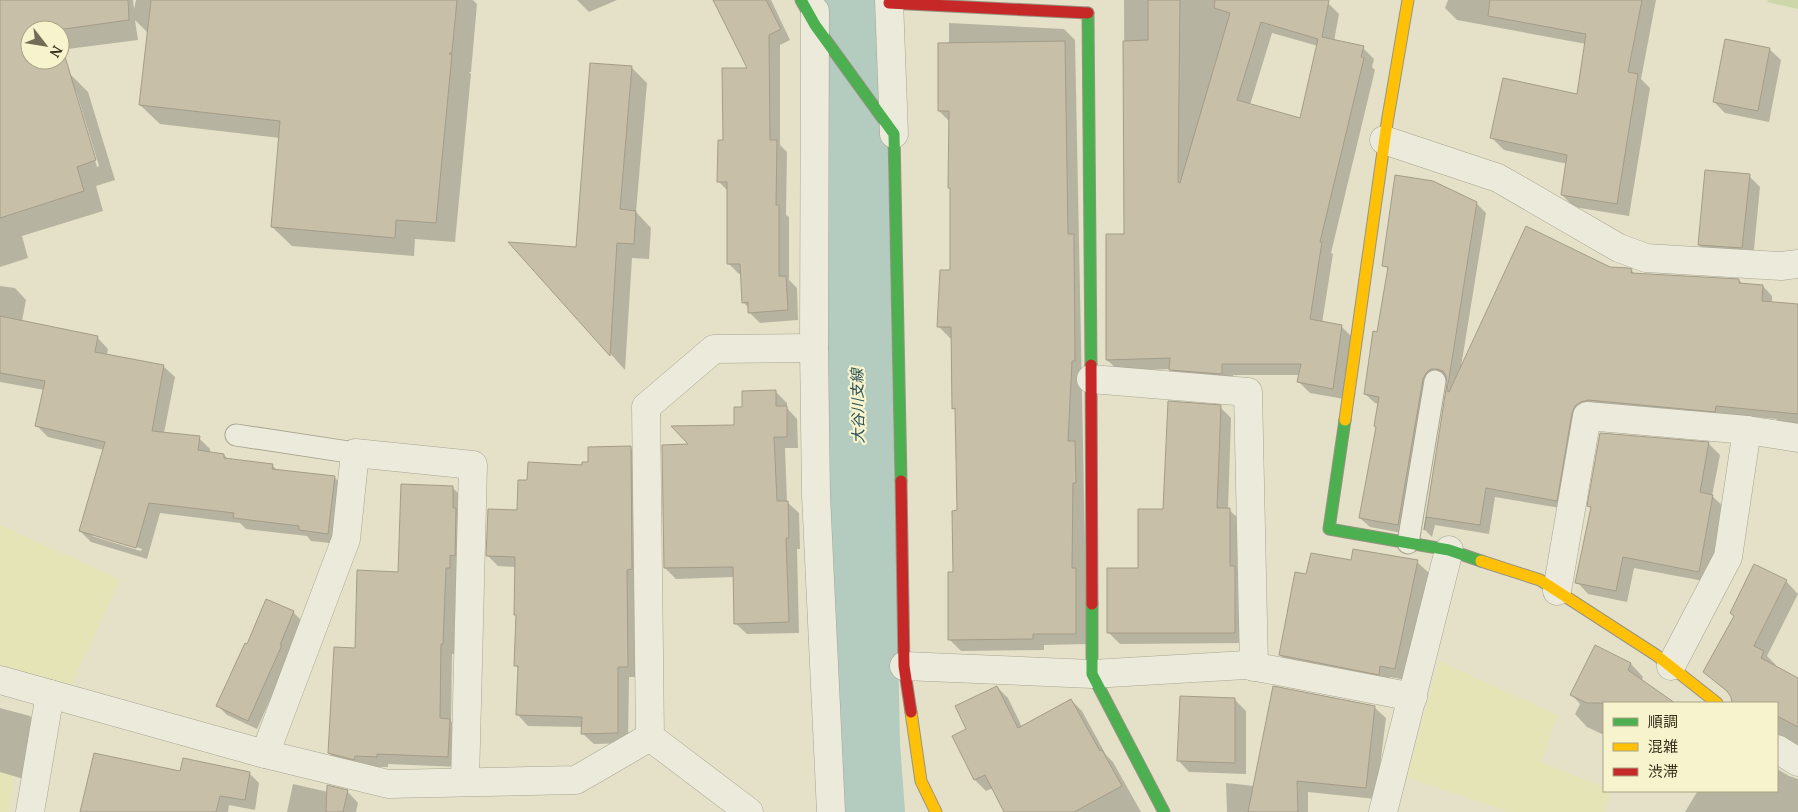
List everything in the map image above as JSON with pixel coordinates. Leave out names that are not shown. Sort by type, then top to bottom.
[{"type":"street","points":[[801,0],[815,12],[894,134]]},
{"type":"street","points":[[1408,0],[1384,140],[1329,529],[1449,550],[1540,580],[1656,654],[1716,702]]},
{"type":"street","points":[[936,812],[921,781],[904,666],[894,134],[889,1],[1089,13],[1092,674],[1164,812]]},
{"type":"street","points":[[815,12],[814,348],[816,496],[831,812]]},
{"type":"street","points":[[1384,140],[1498,178],[1619,248],[1646,258],[1781,266],[1798,264]]},
{"type":"street","points":[[650,737],[646,407],[714,349],[814,348]]},
{"type":"street","points":[[1091,379],[1248,392],[1254,667]]},
{"type":"street","points":[[1557,591],[1587,416],[1747,430],[1798,438]]},
{"type":"street","points":[[1671,666],[1728,557],[1747,430]]},
{"type":"street","points":[[265,754],[346,539],[355,453],[473,465],[465,782]]},
{"type":"street","points":[[1382,812],[1413,697],[1449,550]]},
{"type":"street","points":[[904,666],[1092,674],[1246,665],[1413,697]]},
{"type":"street","points":[[0,680],[265,754],[388,784],[576,780],[650,737]]},
{"type":"street","points":[[30,812],[50,694]]},
{"type":"street","points":[[650,737],[748,812]]},
{"type":"street","points":[[1778,750],[1798,762]]},
{"type":"lane","points":[[1408,543],[1435,382]]},
{"type":"lane","points":[[236,435],[355,453]]},
{"type":"green space","points":[[1768,0],[1798,0],[1798,9],[1767,2]]},
{"type":"green space","points":[[0,525],[120,579],[69,691],[0,670]]},
{"type":"green space","points":[[1439,661],[1558,715],[1541,762],[1603,787],[1603,792],[1611,792],[1604,812],[1508,812],[1407,777]]},
{"type":"green space","points":[[0,772],[14,775],[9,812],[0,812]]},
{"type":"building","points":[[0,0],[128,0],[129,20],[70,28],[70,20],[20,20],[20,70],[69,70],[96,160],[77,167],[84,191],[0,218]]},
{"type":"building","points":[[151,0],[457,0],[452,52],[449,54],[452,54],[436,223],[396,220],[395,238],[271,227],[280,121],[139,105]]},
{"type":"building","points":[[713,0],[766,0],[781,29],[769,35],[770,140],[777,140],[776,205],[779,205],[779,276],[786,276],[788,310],[748,313],[748,302],[742,303],[740,264],[727,264],[727,182],[717,182],[718,140],[723,140],[722,68],[747,68]]},
{"type":"building","points":[[1148,0],[1180,0],[1178,182],[1180,183],[1230,13],[1214,8],[1215,0],[1329,0],[1322,37],[1364,46],[1361,57],[1364,58],[1320,242],[1322,242],[1310,319],[1342,325],[1333,389],[1297,382],[1301,364],[1222,364],[1222,374],[1169,370],[1170,358],[1106,360],[1106,234],[1124,234],[1123,41],[1148,40]],"holes":[[[1261,22],[1318,39],[1300,118],[1237,100]]]},
{"type":"building","points":[[1490,0],[1642,0],[1628,72],[1638,74],[1617,204],[1561,195],[1567,155],[1490,138],[1503,78],[1577,94],[1586,34],[1488,16]]},
{"type":"building","points":[[1725,39],[1770,48],[1758,111],[1713,102]]},
{"type":"building","points":[[1065,41],[1068,234],[1074,234],[1075,361],[1072,361],[1068,441],[1075,441],[1076,483],[1073,483],[1072,568],[1076,568],[1076,634],[1033,634],[1033,639],[948,640],[948,572],[953,572],[952,511],[957,510],[955,408],[952,409],[951,327],[937,327],[940,270],[950,270],[949,111],[938,111],[938,43]]},
{"type":"building","points":[[590,63],[632,66],[620,209],[636,211],[634,244],[617,243],[610,356],[508,242],[576,247]]},
{"type":"building","points":[[1705,170],[1750,174],[1742,248],[1698,245]]},
{"type":"building","points":[[1395,175],[1433,181],[1477,202],[1447,391],[1449,392],[1526,226],[1610,267],[1632,269],[1631,273],[1739,279],[1739,283],[1763,285],[1762,301],[1798,304],[1798,414],[1716,406],[1715,412],[1588,400],[1581,402],[1575,406],[1572,413],[1557,501],[1486,488],[1480,525],[1426,517],[1447,383],[1443,371],[1431,369],[1423,379],[1398,525],[1359,518],[1376,427],[1374,426],[1379,397],[1364,394],[1373,331],[1377,332],[1388,267],[1382,266]]},
{"type":"building","points":[[0,316],[98,336],[95,352],[164,365],[152,431],[200,436],[198,450],[224,454],[224,458],[273,464],[272,469],[335,476],[328,534],[299,530],[299,526],[233,518],[234,513],[149,503],[136,548],[79,531],[105,442],[35,426],[45,381],[0,373]]},
{"type":"building","points":[[776,390],[776,406],[787,406],[787,437],[774,437],[777,501],[788,501],[789,538],[786,538],[789,622],[734,624],[733,567],[664,568],[662,445],[688,444],[671,426],[734,425],[734,407],[742,407],[742,391]]},
{"type":"building","points":[[1168,401],[1221,405],[1217,508],[1230,508],[1230,566],[1235,566],[1235,633],[1107,633],[1107,568],[1138,568],[1138,509],[1163,509]]},
{"type":"building","points":[[1600,433],[1709,442],[1700,492],[1713,495],[1699,572],[1623,557],[1616,591],[1575,583],[1591,507],[1587,506]]},
{"type":"building","points":[[631,446],[632,569],[627,570],[628,667],[618,667],[618,733],[581,734],[582,717],[516,715],[518,666],[514,666],[516,615],[514,615],[515,557],[486,556],[488,509],[517,510],[518,480],[527,480],[528,462],[582,465],[582,462],[588,462],[588,447]]},
{"type":"building","points":[[401,484],[453,486],[453,508],[456,508],[455,556],[450,555],[450,568],[446,568],[443,644],[441,644],[440,718],[450,719],[448,757],[377,754],[377,757],[355,756],[354,760],[328,753],[334,647],[355,648],[357,570],[398,572]]},
{"type":"building","points":[[1353,549],[1418,560],[1395,669],[1380,666],[1379,675],[1279,655],[1295,572],[1306,574],[1311,553],[1351,560]]},
{"type":"building","points":[[1754,564],[1787,580],[1754,646],[1764,651],[1761,658],[1798,678],[1798,727],[1778,717],[1778,702],[1732,702],[1727,691],[1703,672],[1734,616],[1730,613]]},
{"type":"building","points":[[266,599],[294,611],[280,645],[282,645],[248,721],[216,706],[245,643],[247,644]]},
{"type":"building","points":[[1595,645],[1631,663],[1628,670],[1674,702],[1587,703],[1570,695]]},
{"type":"building","points":[[997,686],[1018,728],[1071,699],[1122,786],[1074,812],[1004,812],[985,775],[974,780],[952,736],[966,729],[955,706]]},
{"type":"building","points":[[1273,686],[1375,706],[1366,788],[1297,781],[1298,812],[1248,812]]},
{"type":"building","points":[[1180,696],[1235,698],[1235,763],[1177,761]]},
{"type":"building","points":[[94,753],[180,771],[183,758],[250,772],[245,800],[220,796],[216,812],[80,812]]},
{"type":"building","points":[[327,785],[348,790],[343,812],[326,812]]},
{"type":"waterway","name":"大谷川支線","points":[[850,0],[865,745],[870,812]]},
{"type":"traffic: fast","points":[[801,0],[815,25],[894,134],[901,481]]},
{"type":"traffic: fast","points":[[1088,13],[1091,365]]},
{"type":"traffic: fast","points":[[1345,420],[1329,529],[1449,550],[1481,561]]},
{"type":"traffic: fast","points":[[1092,604],[1092,674],[1164,812]]},
{"type":"traffic: slow","points":[[1345,420],[1387,123],[1408,0]]},
{"type":"traffic: slow","points":[[1481,561],[1540,580],[1656,655],[1716,702]]},
{"type":"traffic: slow","points":[[911,712],[921,781],[936,812]]},
{"type":"traffic: jam","points":[[889,3],[1088,13]]},
{"type":"traffic: jam","points":[[1091,365],[1092,604]]},
{"type":"traffic: jam","points":[[901,481],[904,666],[911,712]]}]
